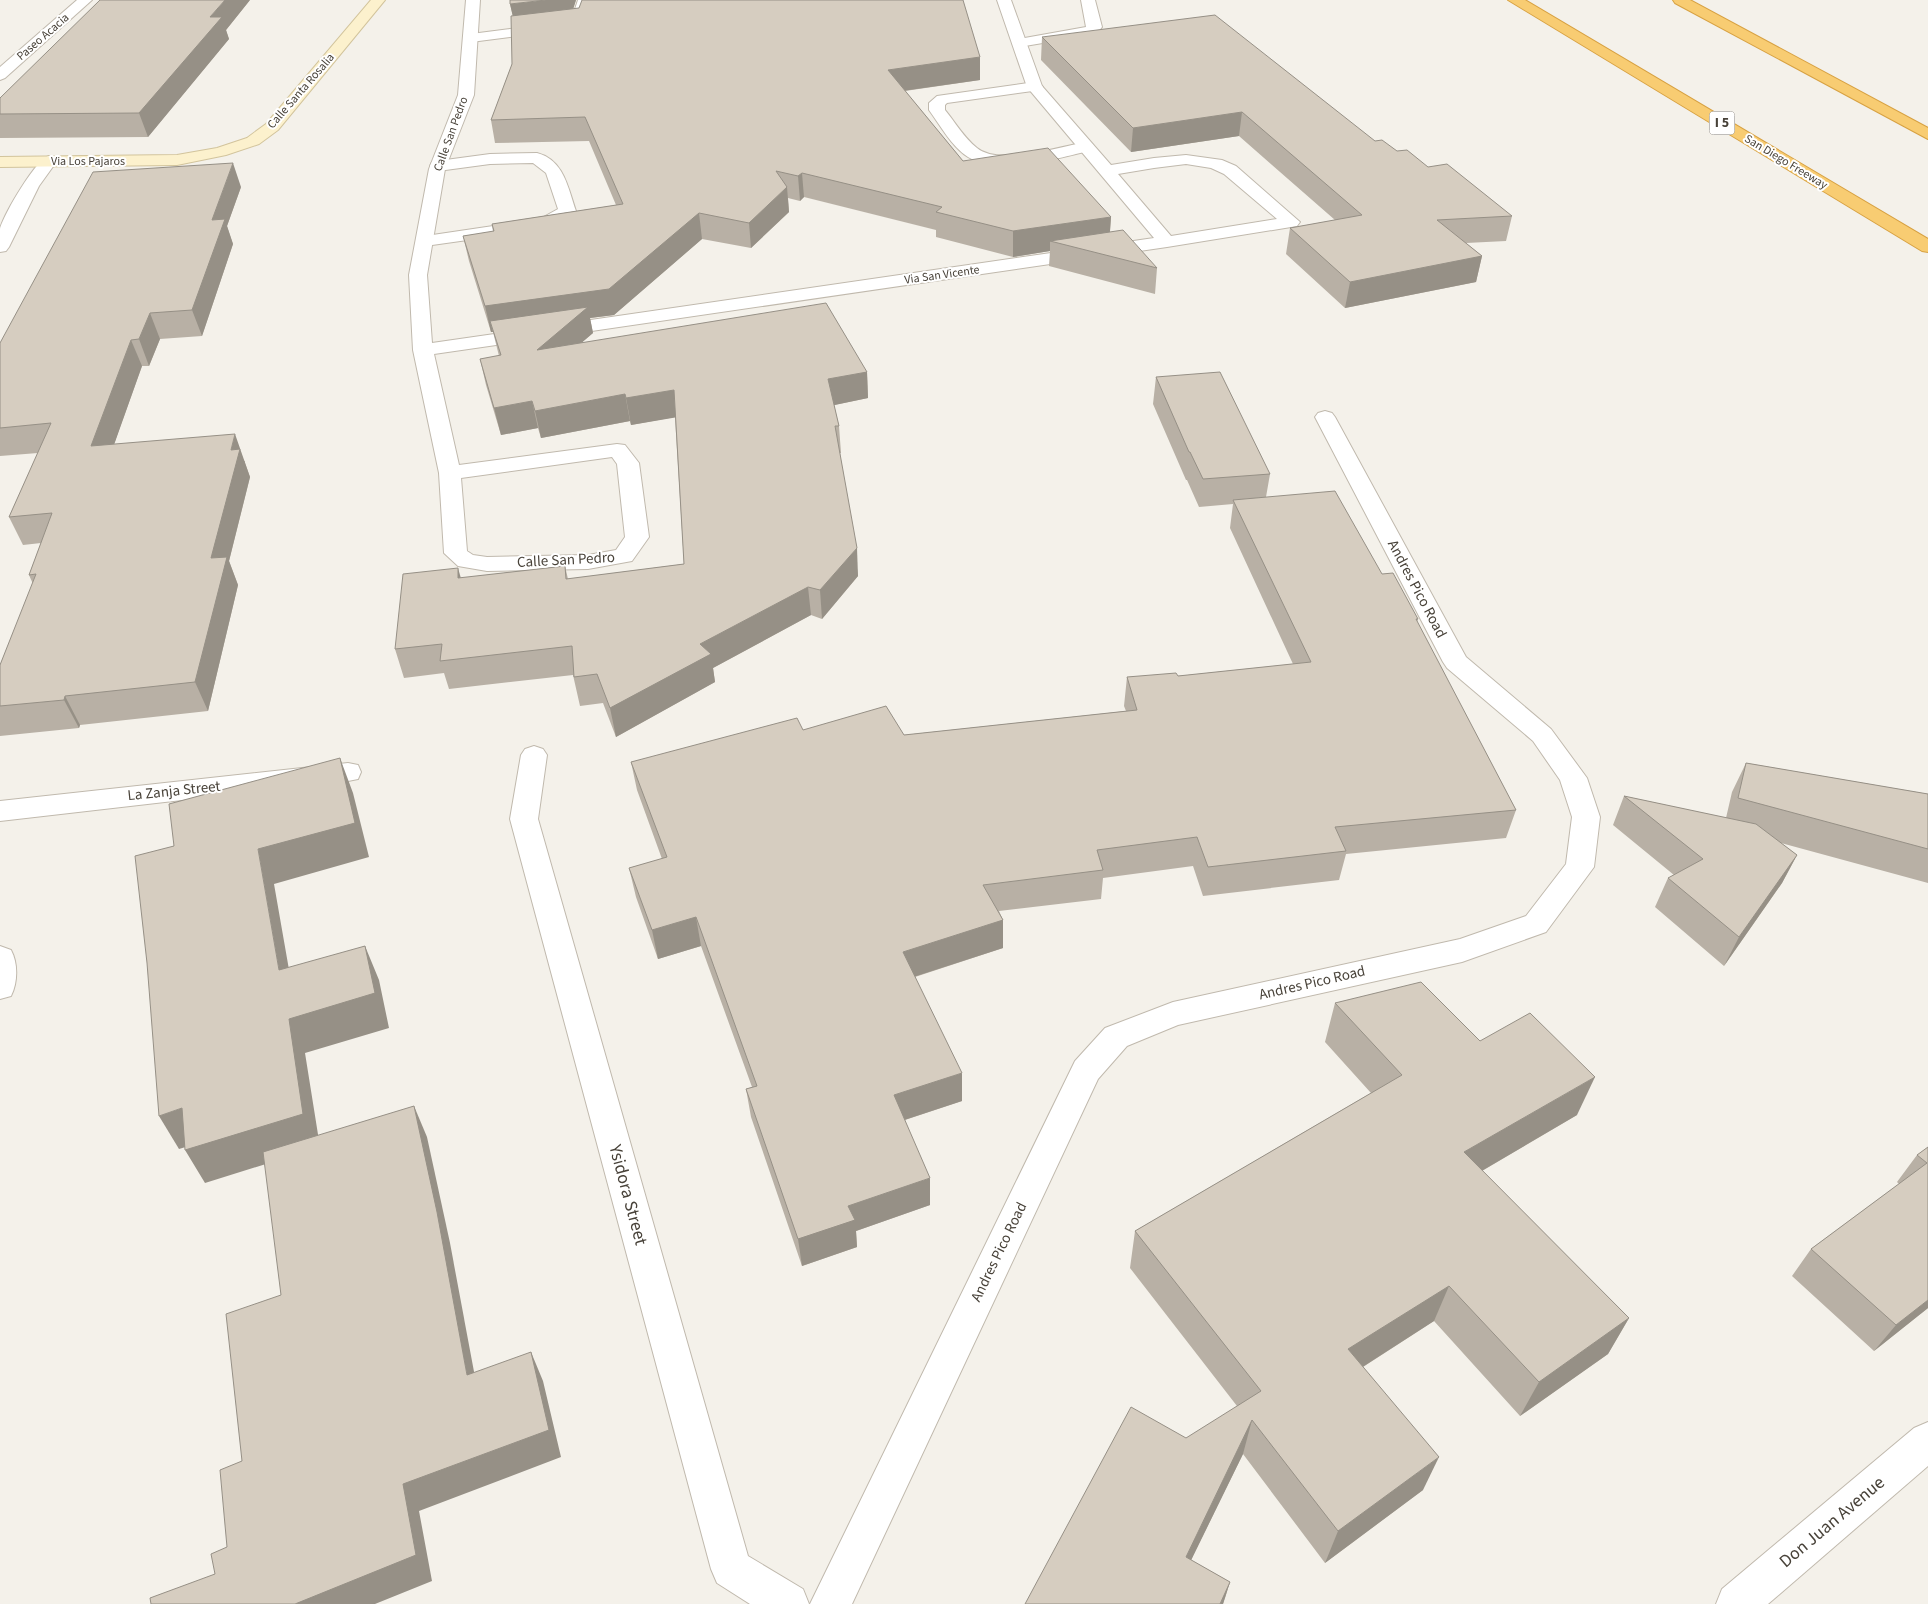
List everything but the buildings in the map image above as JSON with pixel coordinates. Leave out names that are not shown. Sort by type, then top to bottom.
[{"type":"highway","name":"San Diego Freeway","points":[[1515,0],[1928,247]]},
{"type":"highway","points":[[1680,0],[1928,134]]},
{"type":"street","name":"Paseo Acacia","points":[[0,74],[85,0]]},
{"type":"street","name":"Calle Santa Rosalia","points":[[177,160],[220,152],[252,142],[272,128],[378,0]]},
{"type":"street","name":"Calle San Pedro","points":[[450,473],[617,450],[628,463],[637,537],[624,556],[588,562],[487,564],[466,561],[456,553],[450,473],[424,350],[418,275],[438,166],[466,95],[473,0]]},
{"type":"street","points":[[471,38],[577,25],[585,0]]},
{"type":"street","points":[[1004,0],[1035,87],[1167,242]]},
{"type":"street","points":[[1019,43],[1091,32],[1096,27],[1088,0]]},
{"type":"street","points":[[1035,87],[943,99],[937,102],[937,110],[973,154],[984,159],[1004,160],[1086,147]]},
{"type":"street","points":[[425,241],[546,224],[566,211],[554,171],[536,158],[490,160],[438,166]]},
{"type":"street","name":"Via Los Pajaros","points":[[0,162],[177,160]]},
{"type":"street","name":"Via San Vicente","points":[[424,350],[1167,242],[1291,222],[1230,170],[1219,164],[1183,160],[1107,171]]},
{"type":"street","points":[[0,247],[31,185],[49,161]]},
{"type":"street","name":"Andres Pico Road","points":[[831,1604],[1086,1070],[1116,1037],[1173,1014],[1462,950],[1536,924],[1580,867],[1586,817],[1573,778],[1542,735],[1456,662],[1325,417]]},
{"type":"street","name":"Ysidora Street","points":[[534,755],[524,819],[731,1569],[788,1604]]},
{"type":"street","name":"La Zanja Street","points":[[0,811],[348,772]]},
{"type":"street","points":[[0,958],[0,988]]},
{"type":"street","name":"Don Juan Avenue","points":[[1737,1604],[1928,1441]]}]
